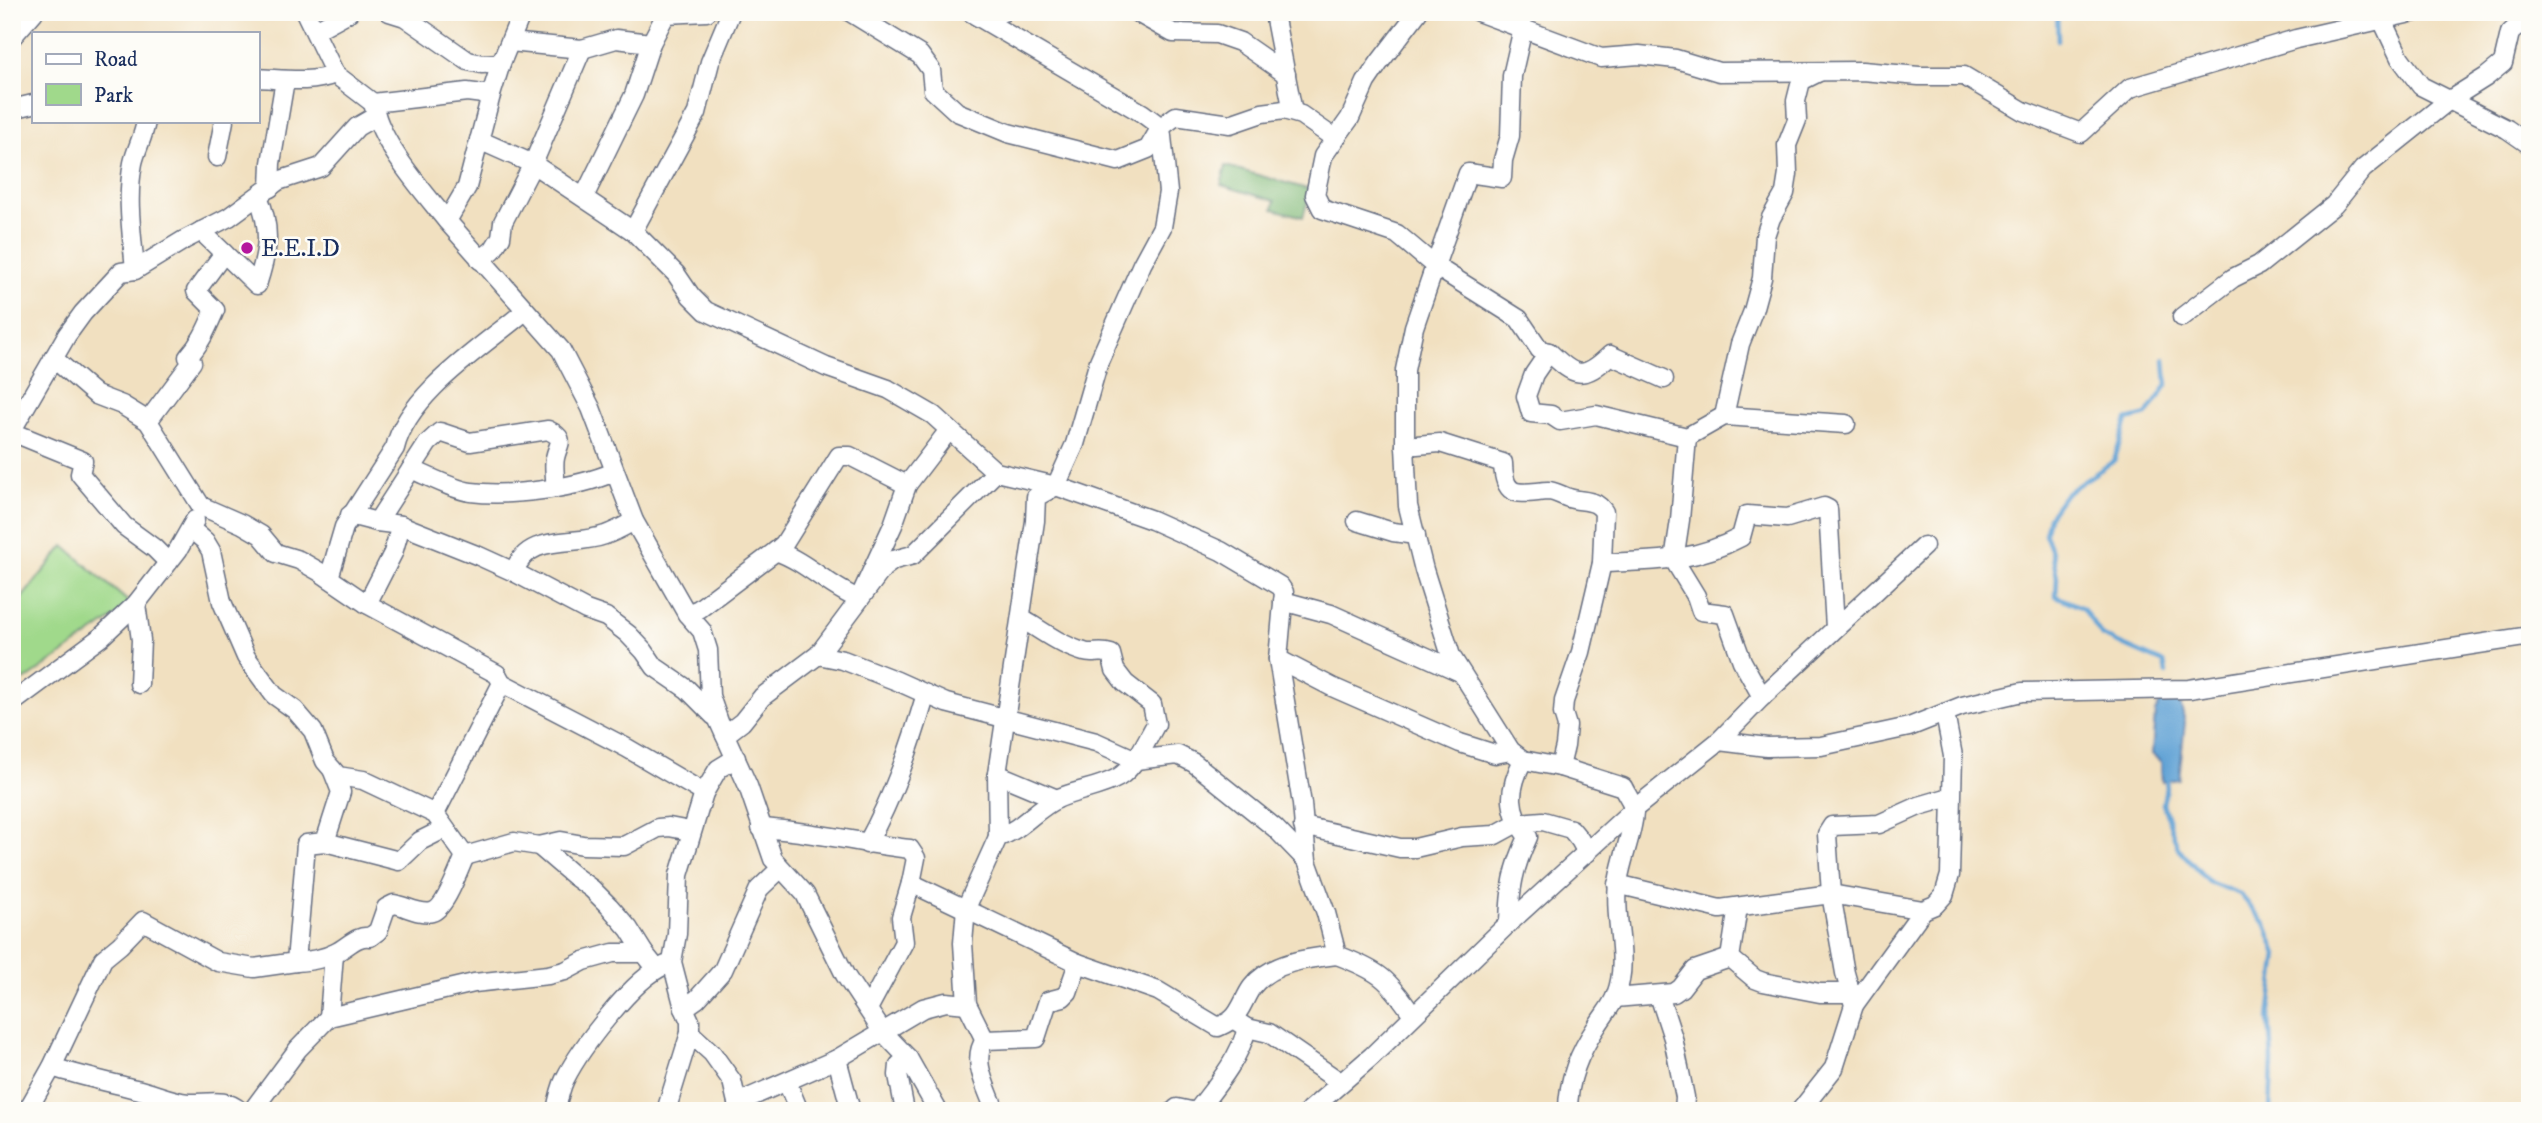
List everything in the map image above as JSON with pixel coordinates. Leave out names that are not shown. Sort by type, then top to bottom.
[{"type":"street","points":[[12,37],[34,12]]},
{"type":"street","points":[[305,12],[335,74],[375,109],[377,124],[447,221],[561,350],[573,370],[598,426],[634,521],[687,614],[702,631],[708,650],[710,696],[748,786],[773,859],[805,894],[845,975],[882,1031],[908,1058],[938,1111]]},
{"type":"street","points":[[316,30],[349,12]]},
{"type":"street","points":[[389,12],[405,17],[468,61],[482,64],[501,63]]},
{"type":"street","points":[[447,221],[467,187],[501,63],[522,12]]},
{"type":"street","points":[[633,231],[697,113],[710,62],[731,12]]},
{"type":"street","points":[[850,12],[920,55],[931,70],[933,89],[957,112],[1009,132],[1118,161],[1148,149],[1161,127],[1176,116],[1230,124],[1262,113],[1284,110],[1301,115],[1334,138]]},
{"type":"street","points":[[973,14],[1003,12]]},
{"type":"street","points":[[1136,12],[1173,33],[1217,34],[1240,42],[1286,74]]},
{"type":"street","points":[[1276,12],[1293,112]]},
{"type":"street","points":[[1418,12],[1366,82],[1350,118],[1323,156],[1315,195],[1322,209],[1397,234],[1435,266],[1519,318],[1540,350],[1549,352],[1565,367],[1580,373],[1593,370],[1610,355],[1664,379]]},
{"type":"street","points":[[1478,12],[1601,58],[1639,55],[1676,59],[1719,72],[1862,71],[1919,76],[1964,76],[2023,111],[2081,133],[2130,88],[2296,39],[2415,12]]},
{"type":"street","points":[[584,197],[634,95],[651,43],[665,13],[700,13]]},
{"type":"street","points":[[973,14],[1142,113],[1161,127],[1168,192],[1162,227],[1142,264],[1099,361],[1075,444],[1056,486],[1036,497],[997,774],[998,836],[966,908],[963,943],[967,1004],[985,1040]]},
{"type":"street","points":[[2182,317],[2233,278],[2259,265],[2334,205],[2363,169],[2448,101],[2502,63],[2510,33],[2529,14]]},
{"type":"street","points":[[2382,20],[2400,58],[2421,86],[2507,129],[2530,145]]},
{"type":"street","points":[[1509,923],[1510,889],[1519,855],[1528,837],[1517,823],[1512,803],[1517,755],[1451,656],[1424,570],[1409,506],[1405,446],[1405,370],[1414,327],[1468,173],[1502,178],[1503,160],[1510,136],[1512,76],[1522,28]]},
{"type":"street","points":[[510,42],[582,49],[616,39],[651,43]]},
{"type":"street","points":[[480,260],[493,250],[501,237],[503,222],[533,164],[582,49]]},
{"type":"street","points":[[467,92],[468,61]]},
{"type":"street","points":[[1724,416],[1740,344],[1762,278],[1765,236],[1771,218],[1785,193],[1788,174],[1787,145],[1797,120],[1796,101],[1801,81],[1819,72]]},
{"type":"street","points":[[259,78],[325,78],[335,74]]},
{"type":"street","points":[[201,231],[257,285],[268,237],[264,192],[285,80]]},
{"type":"street","points":[[168,562],[124,526],[80,474],[83,461],[12,431],[53,358],[83,313],[121,272],[135,270],[229,217],[278,181],[321,167],[375,109],[467,92],[491,95]]},
{"type":"street","points":[[12,109],[32,104]]},
{"type":"street","points":[[135,270],[129,192],[133,160],[146,122]]},
{"type":"street","points":[[216,157],[225,122]]},
{"type":"street","points":[[480,140],[533,164],[633,231],[676,274],[706,311],[826,367],[888,389],[933,415],[996,472],[1056,486],[1152,520],[1221,551],[1280,586],[1284,592],[1278,659],[1307,861],[1326,913],[1337,955]]},
{"type":"street","points":[[148,421],[192,362],[188,357],[205,334],[215,310],[196,291],[224,253]]},
{"type":"street","points":[[329,579],[344,527],[395,448],[406,422],[427,395],[463,360],[525,311]]},
{"type":"street","points":[[1549,352],[1534,374],[1526,396],[1531,413],[1550,415],[1560,421],[1596,415],[1687,437],[1724,416],[1846,424]]},
{"type":"street","points":[[53,358],[96,395],[122,405],[148,421],[201,506],[261,535],[276,552],[299,560],[368,604],[497,674],[502,683],[627,748],[704,793]]},
{"type":"street","points":[[377,522],[428,443],[440,432],[470,442],[548,430],[559,437],[561,444],[555,458],[555,487]]},
{"type":"street","points":[[859,599],[893,525],[907,485],[948,430]]},
{"type":"street","points":[[1687,437],[1674,560],[1696,596],[1701,611],[1725,614],[1742,661],[1762,697]]},
{"type":"street","points":[[1405,446],[1440,443],[1469,452],[1503,463],[1507,488],[1514,492],[1530,495],[1551,491],[1571,499],[1594,503],[1601,508],[1605,519],[1602,563],[1581,652],[1564,701],[1563,713],[1567,726],[1560,766]]},
{"type":"street","points":[[687,614],[699,609],[776,551],[789,536],[839,457],[850,456],[907,485]]},
{"type":"street","points":[[411,469],[469,492],[528,492],[562,488],[614,472]]},
{"type":"street","points":[[722,728],[742,722],[762,697],[818,655],[883,568],[894,560],[913,555],[996,472]]},
{"type":"street","points":[[12,704],[101,637],[136,604],[191,529],[201,506]]},
{"type":"street","points":[[1602,563],[1674,560],[1741,537],[1746,515],[1787,518],[1826,508],[1835,628]]},
{"type":"street","points":[[350,515],[401,525],[514,572],[586,610],[606,617],[644,650],[655,667],[687,689],[705,706],[722,728]]},
{"type":"street","points":[[514,572],[519,559],[536,546],[604,536],[634,521]]},
{"type":"street","points":[[1357,521],[1393,532],[1416,535]]},
{"type":"street","points":[[368,604],[393,553],[401,525]]},
{"type":"street","points":[[191,529],[205,541],[211,551],[222,602],[246,657],[274,695],[295,710],[313,731],[322,756],[338,776],[363,780],[440,821],[465,856]]},
{"type":"street","points":[[1309,1111],[1372,1056],[1509,923],[1634,809],[1719,741],[1924,545]]},
{"type":"street","points":[[776,551],[797,559],[842,592],[859,599]]},
{"type":"street","points":[[1283,601],[1331,614],[1460,672]]},
{"type":"street","points":[[136,604],[141,640],[139,684]]},
{"type":"street","points":[[998,836],[1012,833],[1040,809],[1057,799],[1119,777],[1136,760],[1156,724],[1152,704],[1125,683],[1115,670],[1111,654],[1101,651],[1086,653],[1045,634],[1021,618]]},
{"type":"street","points":[[1719,741],[1767,747],[1821,746],[1909,727],[1962,706],[2022,692],[2189,689],[2530,636]]},
{"type":"street","points":[[818,655],[843,660],[946,703],[1096,742],[1136,760],[1178,755],[1194,763],[1262,817],[1307,861]]},
{"type":"street","points":[[1278,659],[1332,687],[1460,743],[1495,754],[1517,755],[1560,766],[1623,787],[1634,809],[1618,884],[1617,913],[1624,962],[1615,998],[1573,1070],[1568,1089],[1568,1111]]},
{"type":"street","points":[[296,962],[306,844],[326,842],[399,861],[440,821],[502,683]]},
{"type":"street","points":[[867,844],[905,763],[926,694]]},
{"type":"street","points":[[1800,1111],[1834,1068],[1852,999],[1923,910],[1935,905],[1944,895],[1950,876],[1953,756],[1945,714]]},
{"type":"street","points":[[556,1111],[569,1071],[609,1016],[664,965],[677,934],[679,875],[690,831],[704,793],[718,769],[736,758]]},
{"type":"street","points":[[326,842],[341,792],[332,768]]},
{"type":"street","points":[[997,774],[1057,799]]},
{"type":"street","points":[[1852,999],[1831,894],[1827,834],[1832,826],[1879,824],[1919,806],[1950,797]]},
{"type":"street","points":[[1303,826],[1400,848],[1415,848],[1462,837],[1495,835],[1517,823],[1543,821],[1571,829],[1587,853]]},
{"type":"street","points":[[27,1111],[52,1067],[103,958],[143,921],[218,962],[254,968],[312,961],[334,954],[361,936],[370,937],[378,931],[386,908],[394,904],[424,912],[432,912],[440,907],[465,856],[514,842],[539,846],[561,841],[583,845],[624,846],[658,828],[690,831]]},
{"type":"street","points":[[761,828],[802,831],[867,844],[910,849],[916,858],[901,917],[904,942],[901,953],[868,1009]]},
{"type":"street","points":[[539,846],[610,906],[644,953],[664,965],[690,1021],[690,1033],[666,1111]]},
{"type":"street","points":[[684,1008],[697,999],[723,970],[759,889],[780,869]]},
{"type":"street","points":[[911,883],[966,908],[1037,946],[1077,963],[1158,990],[1218,1027],[1240,1023],[1269,1033],[1340,1082]]},
{"type":"street","points":[[1618,884],[1720,909],[1831,894],[1923,910]]},
{"type":"street","points":[[1730,958],[1738,907]]},
{"type":"street","points":[[252,1111],[298,1049],[329,1017],[474,983],[548,975],[613,953],[644,953]]},
{"type":"street","points":[[329,1017],[334,954]]},
{"type":"street","points":[[1197,1111],[1245,1039],[1240,1023],[1250,989],[1258,979],[1270,972],[1309,958],[1337,955],[1381,975],[1393,986],[1413,1015]]},
{"type":"street","points":[[1730,958],[1755,979],[1763,982],[1852,999]]},
{"type":"street","points":[[1615,998],[1674,993],[1695,971],[1730,958]]},
{"type":"street","points":[[985,1040],[1036,1038],[1048,1001],[1063,997],[1068,992],[1077,963]]},
{"type":"street","points":[[1659,995],[1673,1038],[1685,1097],[1684,1111]]},
{"type":"street","points":[[690,1033],[712,1053],[732,1081],[738,1107],[837,1059],[923,1008],[946,1002],[967,1004]]},
{"type":"street","points":[[985,1040],[980,1048],[978,1062],[995,1111]]},
{"type":"street","points":[[905,1111],[898,1075],[900,1065],[908,1058]]},
{"type":"street","points":[[837,1059],[851,1111]]},
{"type":"street","points":[[52,1067],[83,1077],[140,1089],[161,1098],[189,1103],[226,1102],[240,1111]]},
{"type":"street","points":[[787,1082],[799,1111]]},
{"type":"street","points":[[1174,1111],[1184,1107],[1191,1111]]},
{"type":"green space","points":[[1226,166],[1311,190],[1303,217],[1273,209],[1275,201],[1221,185]]},
{"type":"green space","points":[[64,546],[132,605],[24,681],[12,668],[12,610]]},
{"type":"water","points":[[2179,698],[2185,722],[2179,779],[2162,782],[2161,762],[2152,754],[2155,712],[2162,699]]},
{"type":"waterway","points":[[2057,12],[2058,40]]},
{"type":"waterway","points":[[2165,359],[2167,385],[2147,415],[2127,420],[2114,461],[2066,493],[2049,517],[2045,534],[2057,577],[2056,596],[2083,608],[2102,636],[2164,663],[2166,673]]},
{"type":"waterway","points":[[2168,776],[2163,804],[2178,848],[2209,882],[2240,894],[2266,925],[2277,954],[2269,1018],[2272,1061],[2270,1111]]},
{"type":"place","name":"E.E.I.D","points":[[247,248]]}]
